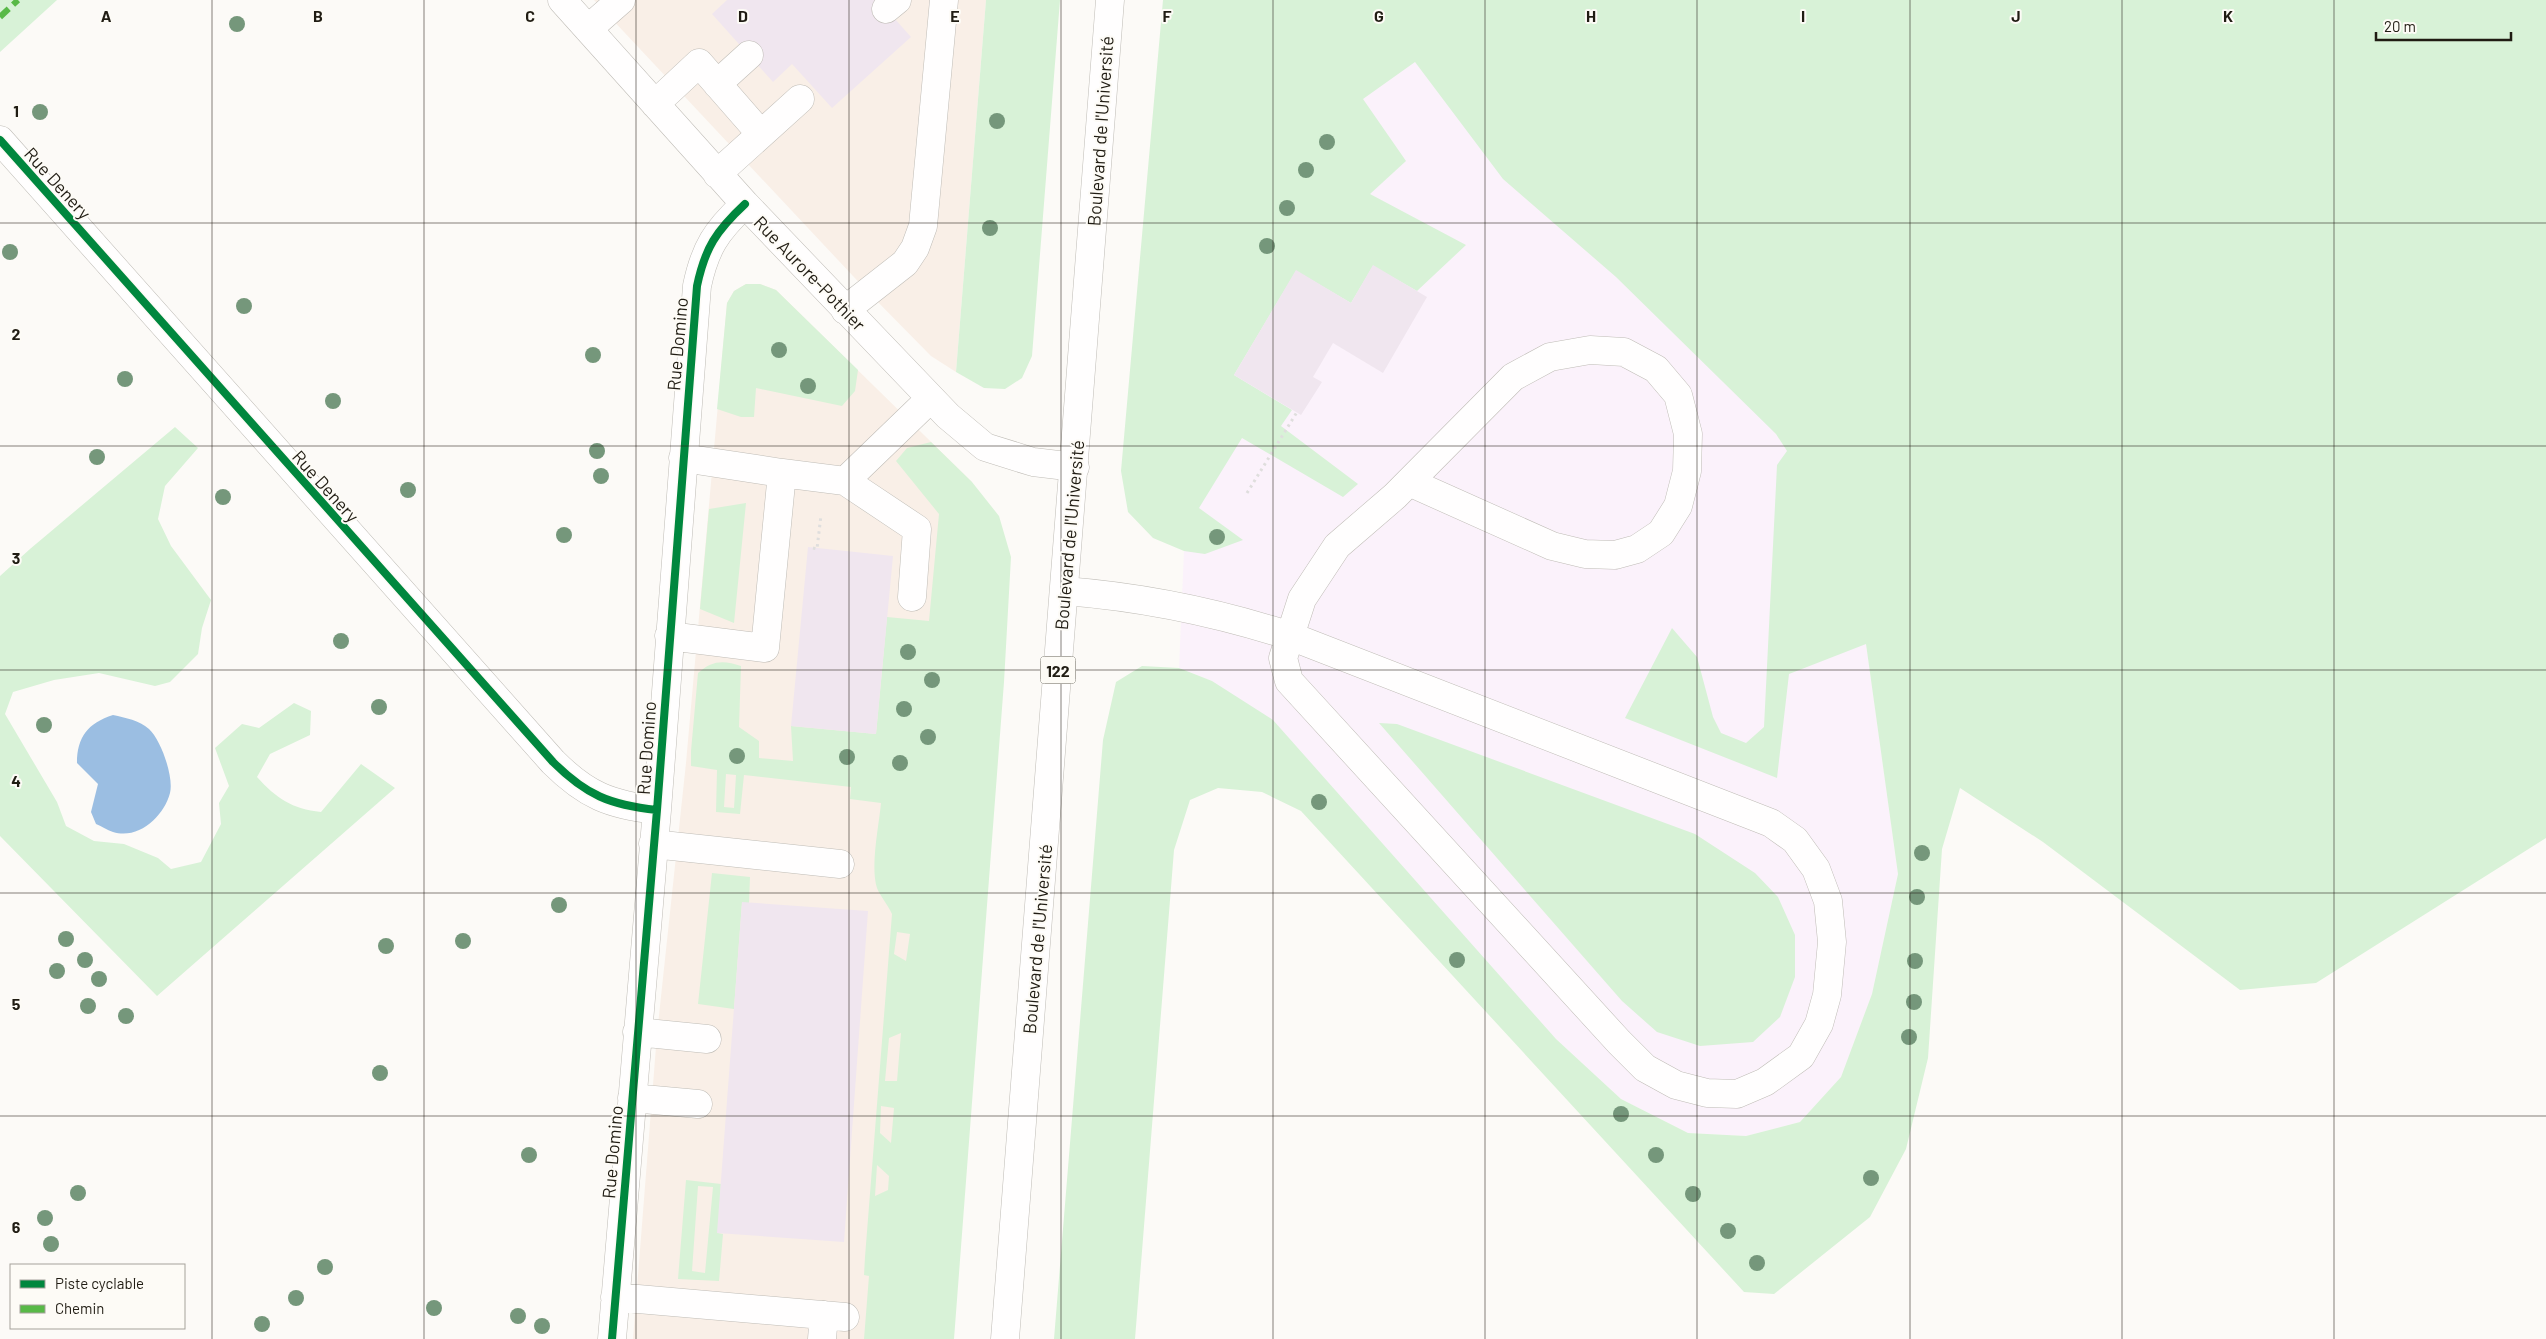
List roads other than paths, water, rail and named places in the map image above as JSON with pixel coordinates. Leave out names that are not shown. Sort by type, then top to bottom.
[{"type":"street","name":"Rue Aurore-Pothier","points":[[562,0],[717,174],[930,399],[985,447],[1033,462],[1074,467]]},
{"type":"street","points":[[588,29],[621,0]]},
{"type":"street","points":[[845,310],[905,263],[915,248],[923,226],[944,0]]},
{"type":"street","name":"Boulevard de l'Université","points":[[1005,1339],[1110,0]]},
{"type":"street","points":[[717,84],[749,55]]},
{"type":"street","points":[[654,104],[700,64],[761,134]]},
{"type":"street","points":[[717,174],[800,99]]},
{"type":"street","name":"Rue Denery","points":[[0,140],[553,762],[582,789],[618,804],[657,810]]},
{"type":"street","name":"Rue Domino","points":[[612,1339],[657,810],[697,286],[701,265],[707,249],[716,235],[745,204]]},
{"type":"street","points":[[1065,591],[1130,597],[1174,605],[1232,618],[1290,636],[1771,823],[1795,840],[1816,868],[1828,901],[1832,942],[1827,995],[1819,1024],[1801,1056],[1765,1082],[1737,1094],[1707,1093],[1676,1085],[1646,1068],[1619,1042],[1289,681],[1284,658],[1290,636],[1302,599],[1337,546],[1409,482],[1513,377],[1550,357],[1590,350],[1624,352],[1656,370],[1678,395],[1688,434],[1687,471],[1678,506],[1661,533],[1637,549],[1616,555],[1585,554],[1552,546],[1409,482]]},
{"type":"street","points":[[845,481],[930,399]]},
{"type":"street","points":[[683,458],[845,481],[917,530],[912,597]]},
{"type":"street","points":[[669,636],[765,648],[782,473]]},
{"type":"street","points":[[653,844],[840,864]]},
{"type":"street","points":[[637,1032],[707,1039]]},
{"type":"street","points":[[632,1098],[698,1104]]},
{"type":"street","points":[[615,1297],[830,1324]]},
{"type":"water","points":[[113,715],[137,721],[154,734],[166,759],[170,778],[170,793],[162,810],[149,824],[132,833],[113,832],[96,824],[91,812],[98,784],[77,763],[79,746],[86,732],[97,722]]}]
